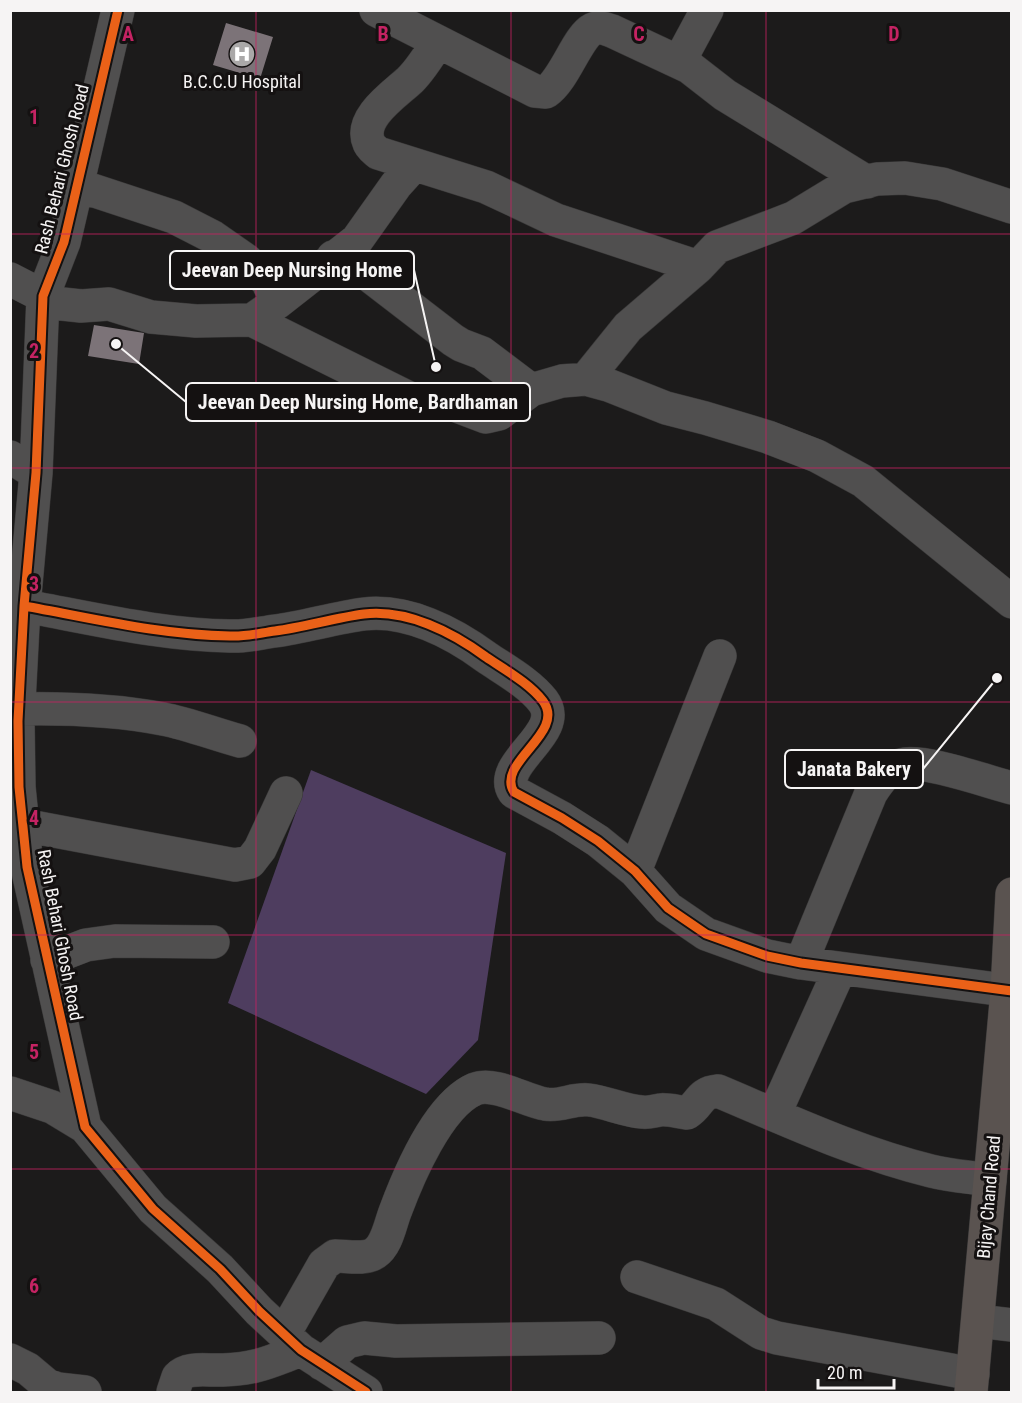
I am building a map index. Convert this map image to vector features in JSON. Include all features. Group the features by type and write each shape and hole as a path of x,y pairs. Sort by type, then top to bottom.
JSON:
{"main road":[{"name":"Bijay Chand Road","path":"972,1383 990,1180 1003,1134 1011,894"}],"street":[{"name":"Rash Behari Ghosh Road","path":"118,10 64,242 44,299 23,465 24,606 16,717 19,787 27,867 85,1126 153,1209 220,1269 303,1349 366,1392"},
{"path":"376,10 535,91 546,92 554,86 584,38 593,29 603,28 612,31 689,66 725,95 867,182"},
{"path":"689,66 684,59 686,49 707,10"},
{"path":"438,43 416,73 374,114 368,132 369,144 378,153 486,187 556,220 698,267"},
{"path":"10,279 44,299 81,306 109,304 151,317 196,321 265,311 357,240 396,185 414,165"},
{"path":"586,379 628,327 698,267 717,247 793,218 844,188 877,179 905,178 942,184 1011,207"},
{"path":"77,185 174,217 213,237 253,267 267,281 265,311"},
{"path":"333,257 349,260 453,340 482,353 531,390"},
{"path":"265,311 418,401 434,399 444,401 486,417 499,414 531,390 562,381 586,379 666,408 768,438 817,456 863,481 1011,602"},
{"path":"24,606 176,634 233,637 285,630 366,614 402,616 435,627 476,650 531,689 545,703 548,721 539,738 515,768 510,785 514,792 598,841 634,871 668,908 706,934 767,956 801,963 1009,991"},
{"path":"634,871 720,656"},
{"path":"16,717 62,708 126,714 165,719 240,741"},
{"path":"801,963 871,793 883,775 902,764 923,764 1011,788"},
{"path":"23,825 236,865 250,862 260,849 286,793"},
{"path":"47,960 86,945 115,941 213,942"},
{"path":"774,1115 840,969"},
{"path":"303,1349 324,1264 335,1256 366,1257 376,1252 384,1242 405,1183 418,1156 436,1127 462,1096 477,1088 498,1089 555,1106 575,1099 642,1112 660,1110 687,1113 708,1092 718,1091 822,1135 931,1171 990,1180"},
{"path":"10,1093 52,1107 85,1126"},
{"path":"637,1277 716,1304 761,1333 972,1383"},
{"path":"978,1321 1011,1325"},
{"path":"173,1392 178,1377 188,1370 248,1369 303,1349 364,1338 396,1341 599,1338"},
{"path":"10,1360 28,1369 47,1385 58,1389 85,1392"}],"shaded area":[{"path":"311,770 506,853 478,1040 426,1094 228,1003"}],"building":[{"path":"226,23 273,37 260,79 213,65"},
{"path":"94,325 144,333 139,364 88,356"}],"cycle path":[{"path":"118,10 64,242 43,296 36,473 24,606 18,721 19,787 27,867 85,1127 153,1209 220,1269 259,1311 301,1350 366,1392"},
{"path":"24,606 126,625 204,635 247,635 380,613 428,624 473,648 524,683 543,701 548,713 546,725 514,770 511,781 514,792 598,841 635,871 668,908 706,934 767,956 801,963 1012,991"}],"place":[{"name":"B.C.C.U Hospital","path":"242,54"},
{"name":"Jeevan Deep Nursing Home, Bardhaman","path":"116,344"},
{"name":"Jeevan Deep Nursing Home","path":"436,367"},
{"name":"Janata Bakery","path":"997,678"}]}
